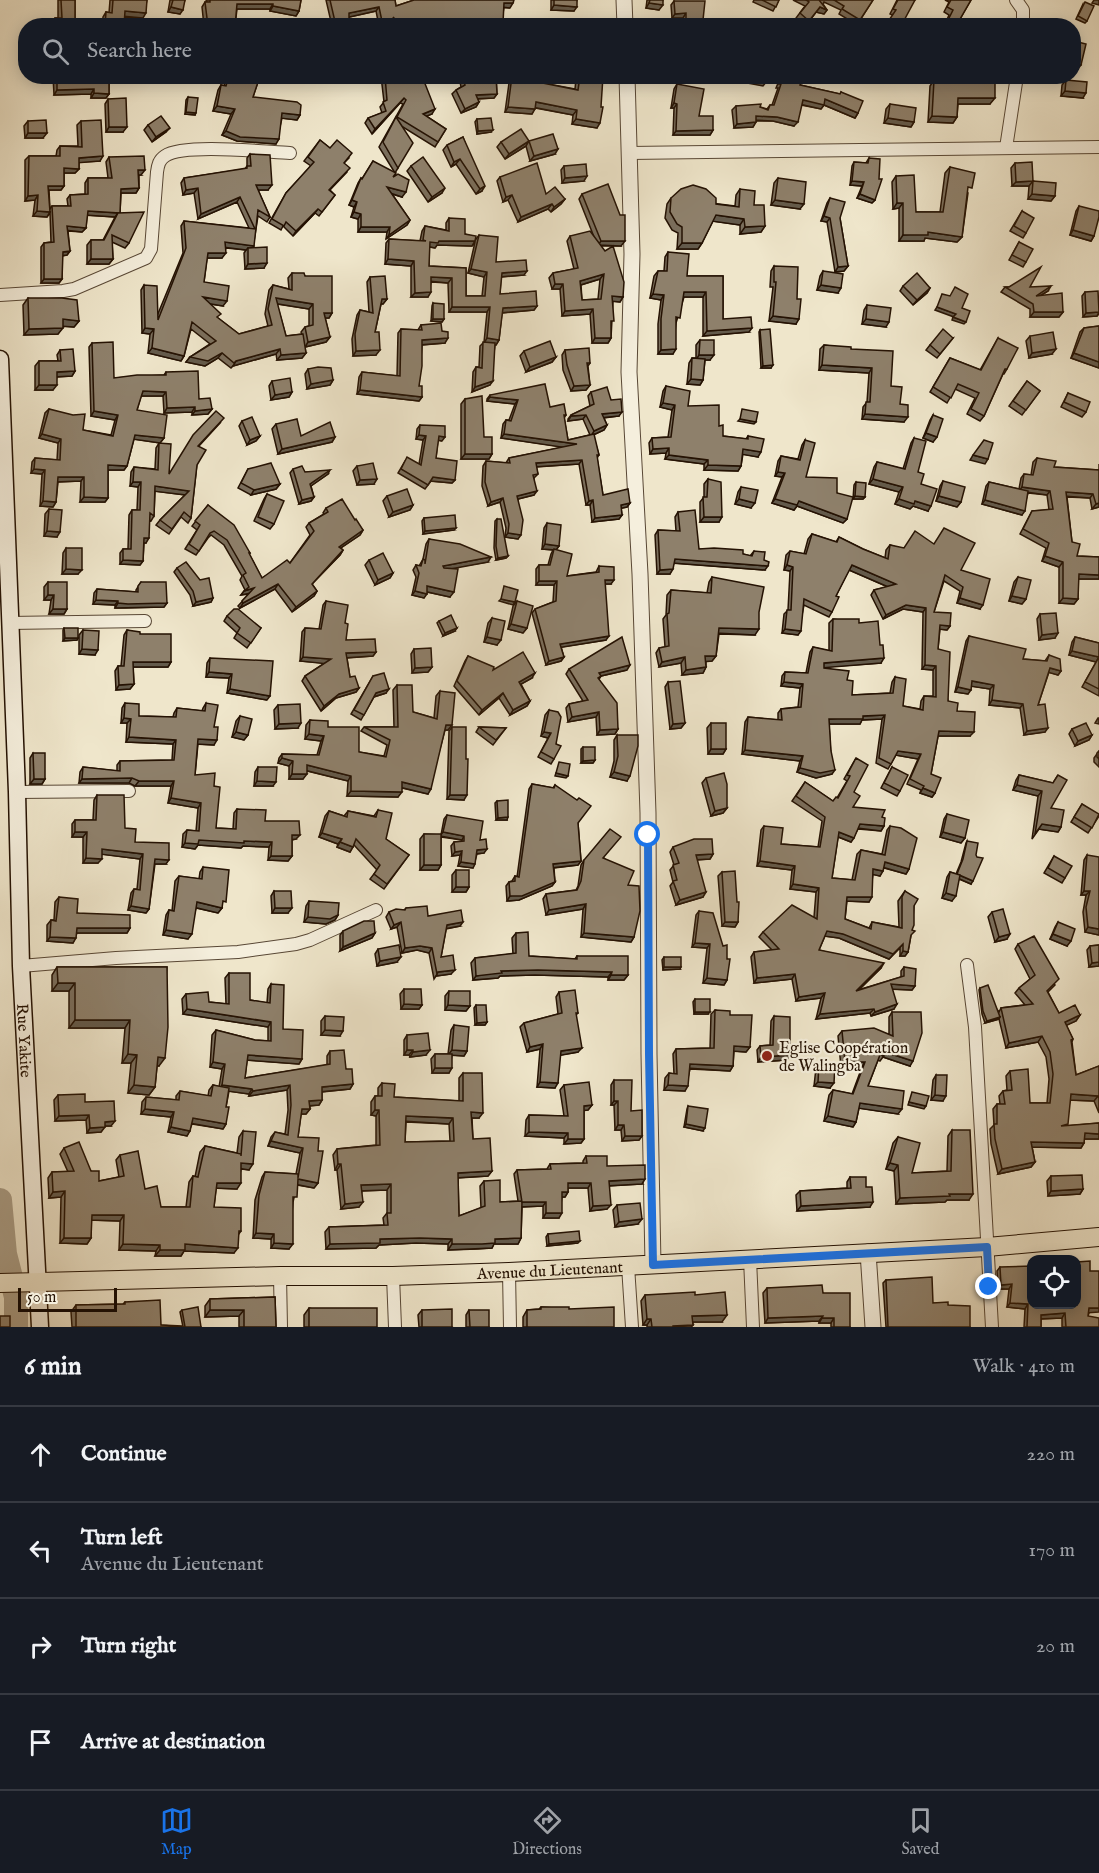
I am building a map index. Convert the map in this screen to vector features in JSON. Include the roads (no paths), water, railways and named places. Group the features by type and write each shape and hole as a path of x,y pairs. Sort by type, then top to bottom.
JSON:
{"main road":[{"name":"Rue Yakite","path":"0,359 34,1282 40,1327"},
{"name":"Avenue du Lieutenant","path":"2,1283 509,1272 987,1247 1099,1237"}],"street":[{"path":"624,0 625,18"},
{"path":"1016,0 1023,10 1023,18"},
{"path":"627,84 632,254 629,372 640,574 648,813 653,1265"},
{"path":"1006,148 1016,84"},
{"path":"630,153 1099,147"},
{"path":"0,295 74,289 146,258 151,249 156,172 158,164 167,154 184,151 226,150 290,153"},
{"path":"9,623 145,621"},
{"path":"17,792 129,791"},
{"path":"21,966 116,958 238,952 296,945 376,910"},
{"path":"967,965 975,1027 992,1327"},
{"path":"868,1252 873,1327"},
{"path":"750,1259 753,1327"},
{"path":"628,1266 632,1327"},
{"path":"509,1272 510,1327"},
{"path":"280,1276 281,1327"},
{"path":"393,1276 394,1327"}],"waterway":[{"path":"0,1200 5,1254 16,1297 16,1327"}],"place":[{"name":"Eglise Coopération de Walingba","path":"767,1056"}]}
